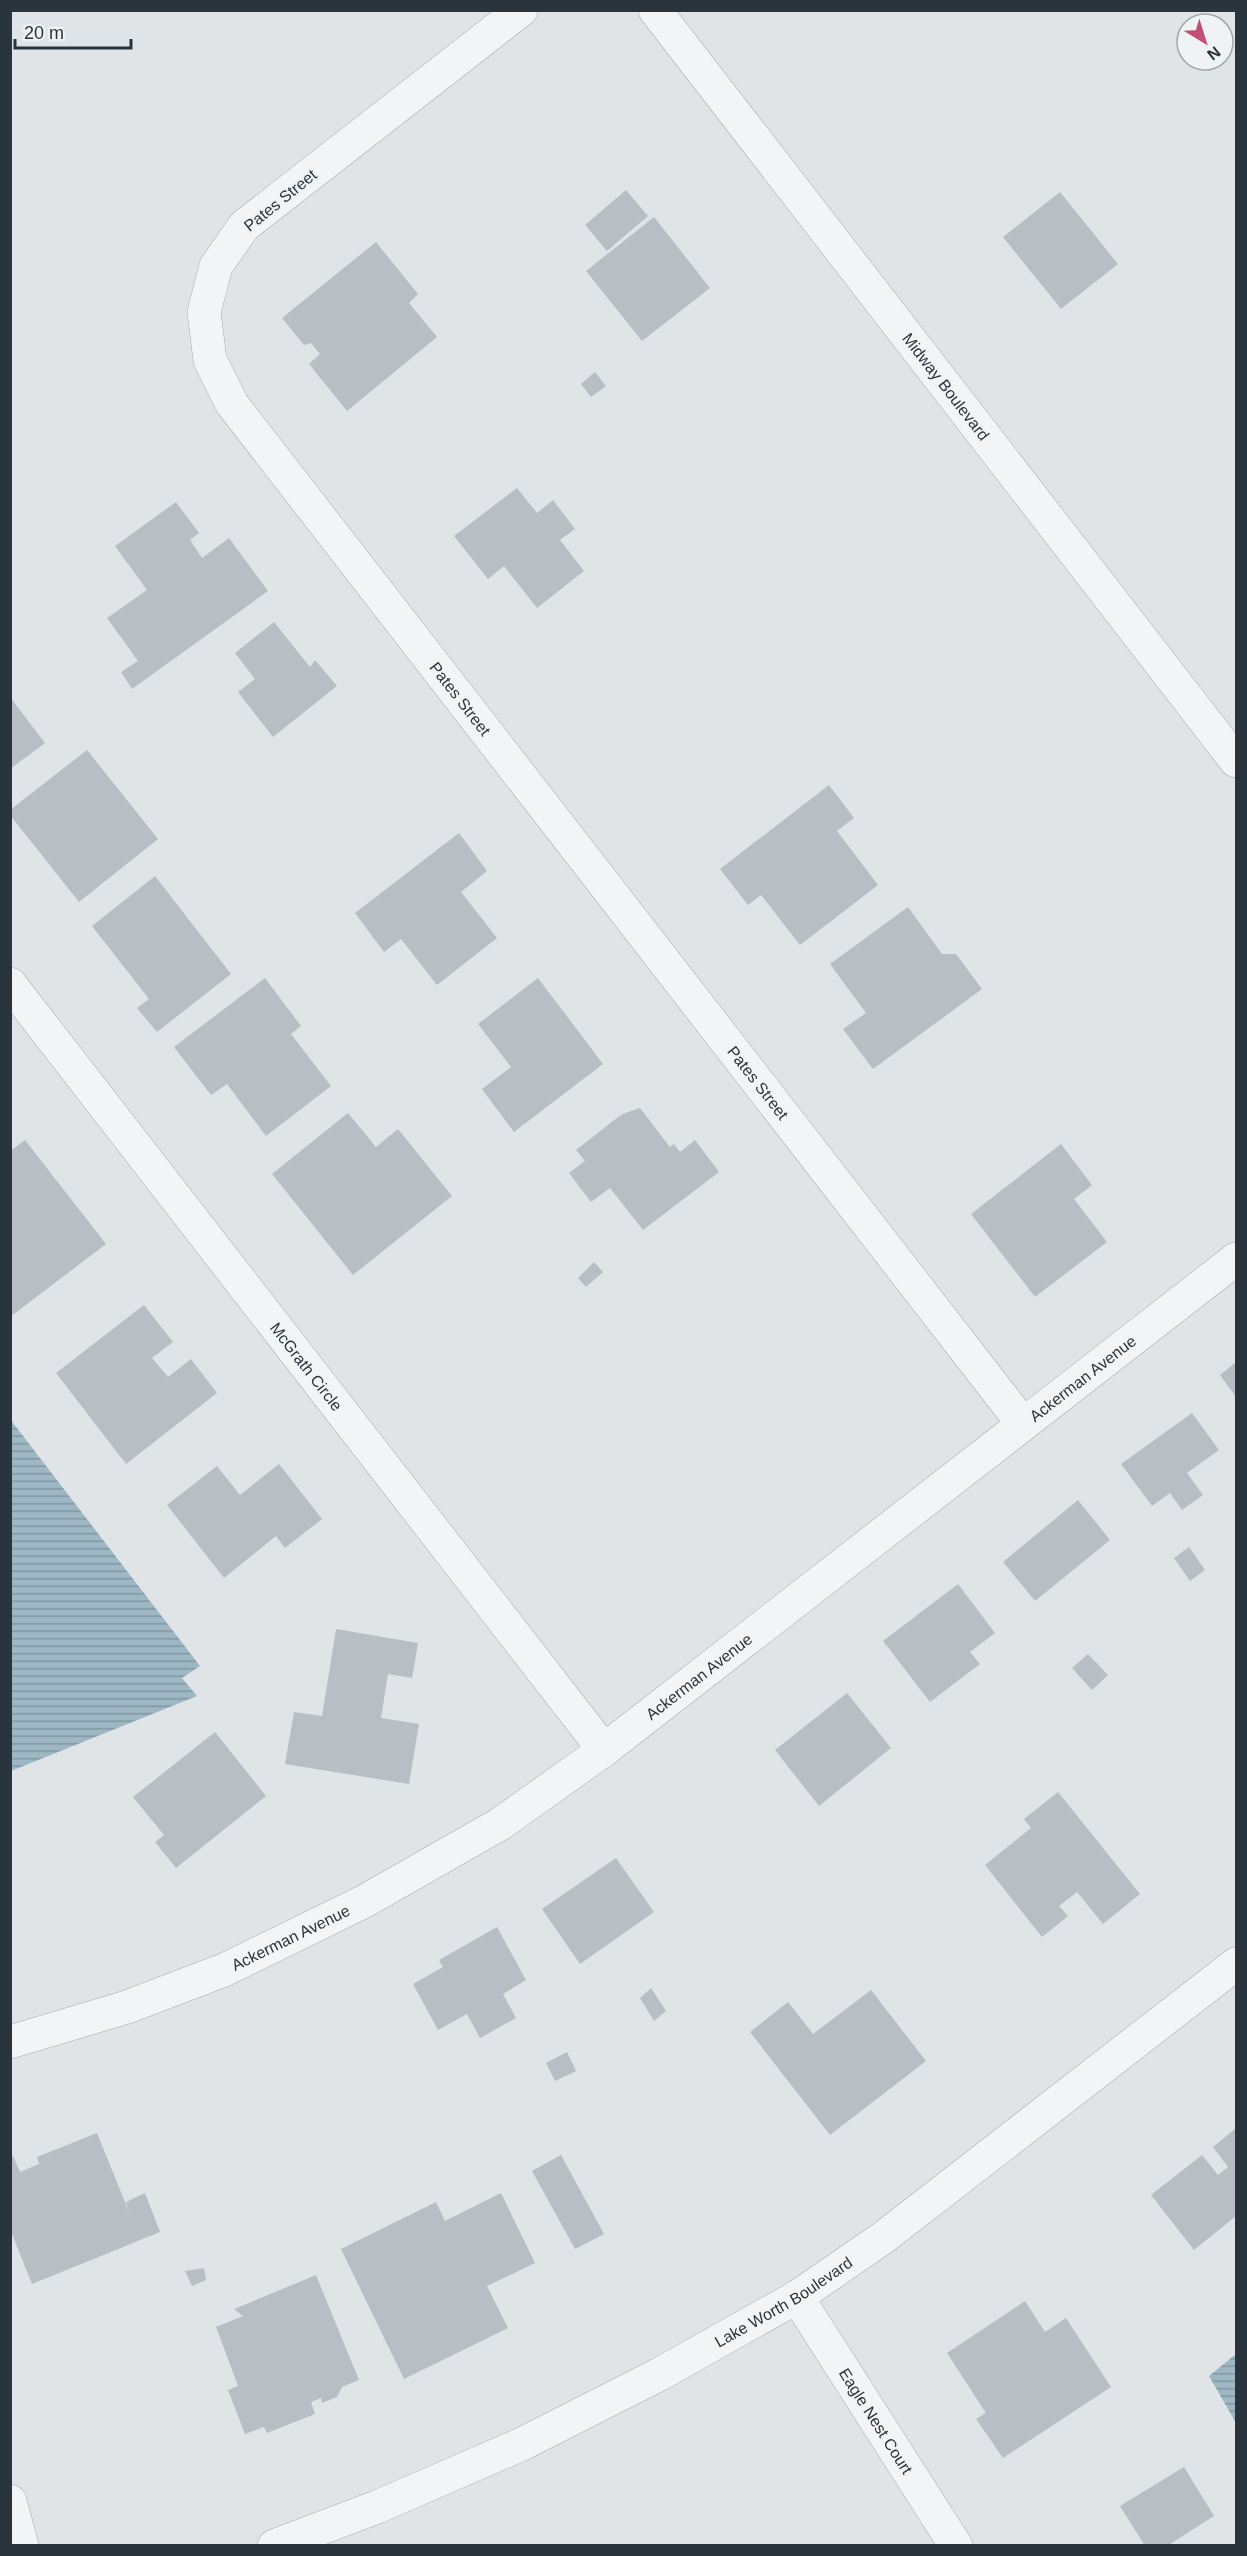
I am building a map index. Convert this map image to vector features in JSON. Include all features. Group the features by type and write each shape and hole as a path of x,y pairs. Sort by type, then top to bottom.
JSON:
{"street":[{"name":"Pates Street","path":"520,10 244,226 216,266 204,312 210,360 232,404 1023,1424"},
{"name":"Midway Boulevard","path":"655,10 1236,761"},
{"name":"McGrath Circle","path":"10,984 604,1750"},
{"name":"Ackerman Avenue","path":"10,2042 112,2012 224,1970 365,1901 500,1824 604,1750 1236,1259"},
{"name":"Lake Worth Boulevard","path":"274,2546 377,2507 520,2445 660,2374 797,2296 884,2237 1236,1964"},
{"name":"Eagle Nest Court","path":"797,2296 956,2546"}],"water":[{"path":"10,1419 200,1666 182,1678 197,1696 11,1771"},
{"path":"1236,2354 1236,2423 1209,2376"}],"building":[{"path":"626,190 648,216 607,251 585,225"},
{"path":"1060,192 1118,264 1061,309 1003,237"},
{"path":"654,217 710,288 642,341 586,271"},
{"path":"376,242 418,294 409,303 437,337 347,411 309,364 320,354 311,343 304,345 282,318"},
{"path":"595,372 606,386 591,397 581,384"},
{"path":"517,488 537,513 553,500 575,529 560,540 584,571 537,608 504,566 488,579 454,536"},
{"path":"176,502 199,533 190,540 202,558 229,538 268,591 132,689 121,672 138,661 107,618 147,590 115,546"},
{"path":"274,622 310,667 315,660 337,686 273,737 238,692 255,679 235,653"},
{"path":"10,697 45,743 10,769"},
{"path":"87,750 158,839 79,902 10,815 10,810"},
{"path":"829,785 854,818 837,831 878,885 800,945 761,895 748,905 720,869"},
{"path":"459,833 487,871 461,892 497,938 437,985 401,939 384,952 355,913"},
{"path":"155,876 231,974 157,1032 137,1008 149,999 92,926"},
{"path":"908,907 942,954 956,954 982,989 873,1069 843,1029 866,1013 830,964"},
{"path":"265,978 301,1026 291,1034 331,1086 266,1136 227,1084 211,1095 174,1047"},
{"path":"538,978 603,1064 514,1132 482,1089 511,1067 478,1024"},
{"path":"640,1108 670,1147 674,1144 680,1152 695,1140 719,1172 643,1230 610,1188 591,1202 569,1173 585,1161 576,1150 622,1114"},
{"path":"348,1113 376,1147 398,1129 452,1196 353,1275 272,1174"},
{"path":"25,1140 106,1244 10,1317 10,1151"},
{"path":"1061,1144 1092,1185 1074,1199 1107,1242 1035,1297 971,1214"},
{"path":"594,1262 603,1272 586,1287 578,1278"},
{"path":"144,1305 173,1342 152,1358 168,1377 191,1359 217,1393 126,1464 56,1373"},
{"path":"1236,1362 1236,1397 1220,1375"},
{"path":"1192,1413 1219,1450 1187,1473 1203,1495 1182,1510 1170,1493 1152,1506 1121,1464"},
{"path":"279,1464 322,1519 285,1548 276,1536 224,1578 167,1505 217,1466 240,1495"},
{"path":"1078,1500 1110,1540 1035,1601 1003,1562"},
{"path":"1189,1547 1205,1570 1190,1581 1174,1558"},
{"path":"958,1584 995,1633 970,1652 980,1664 930,1702 883,1641"},
{"path":"336,1629 418,1643 412,1678 388,1674 381,1718 419,1724 409,1784 285,1764 294,1712 322,1716"},
{"path":"1088,1654 1108,1675 1092,1690 1072,1668"},
{"path":"847,1693 891,1748 819,1806 775,1750"},
{"path":"215,1732 266,1796 176,1868 155,1842 164,1835 133,1797"},
{"path":"1058,1792 1140,1894 1103,1924 1077,1892 1059,1906 1068,1916 1042,1937 985,1865 1031,1828 1024,1819"},
{"path":"616,1858 654,1912 580,1964 542,1909"},
{"path":"497,1927 526,1980 503,1994 516,2018 480,2038 467,2014 438,2030 413,1984 443,1967 439,1960"},
{"path":"651,1988 666,2011 654,2021 640,1998"},
{"path":"871,1990 926,2061 830,2135 750,2032 788,2002 813,2034"},
{"path":"567,2052 576,2071 555,2081 546,2063"},
{"path":"1236,2128 1236,2216 1194,2250 1151,2195 1202,2155 1218,2175 1228,2167 1213,2147"},
{"path":"97,2133 129,2212 126,2202 145,2193 160,2232 32,2284 10,2229 10,2158 13,2156 20,2172 39,2164 37,2157"},
{"path":"561,2155 604,2234 575,2249 532,2171"},
{"path":"501,2193 535,2263 487,2286 508,2328 404,2379 341,2249 436,2202 445,2221"},
{"path":"204,2268 206,2280 192,2286 185,2271"},
{"path":"316,2275 359,2380 342,2387 337,2397 322,2403 321,2398 311,2402 315,2414 267,2433 264,2427 245,2434 228,2390 238,2386 216,2327 243,2316 234,2309"},
{"path":"1025,2301 1045,2332 1066,2318 1111,2387 1003,2458 976,2419 986,2413 947,2353"},
{"path":"1184,2467 1214,2516 1167,2546 1145,2546 1120,2506"}]}
